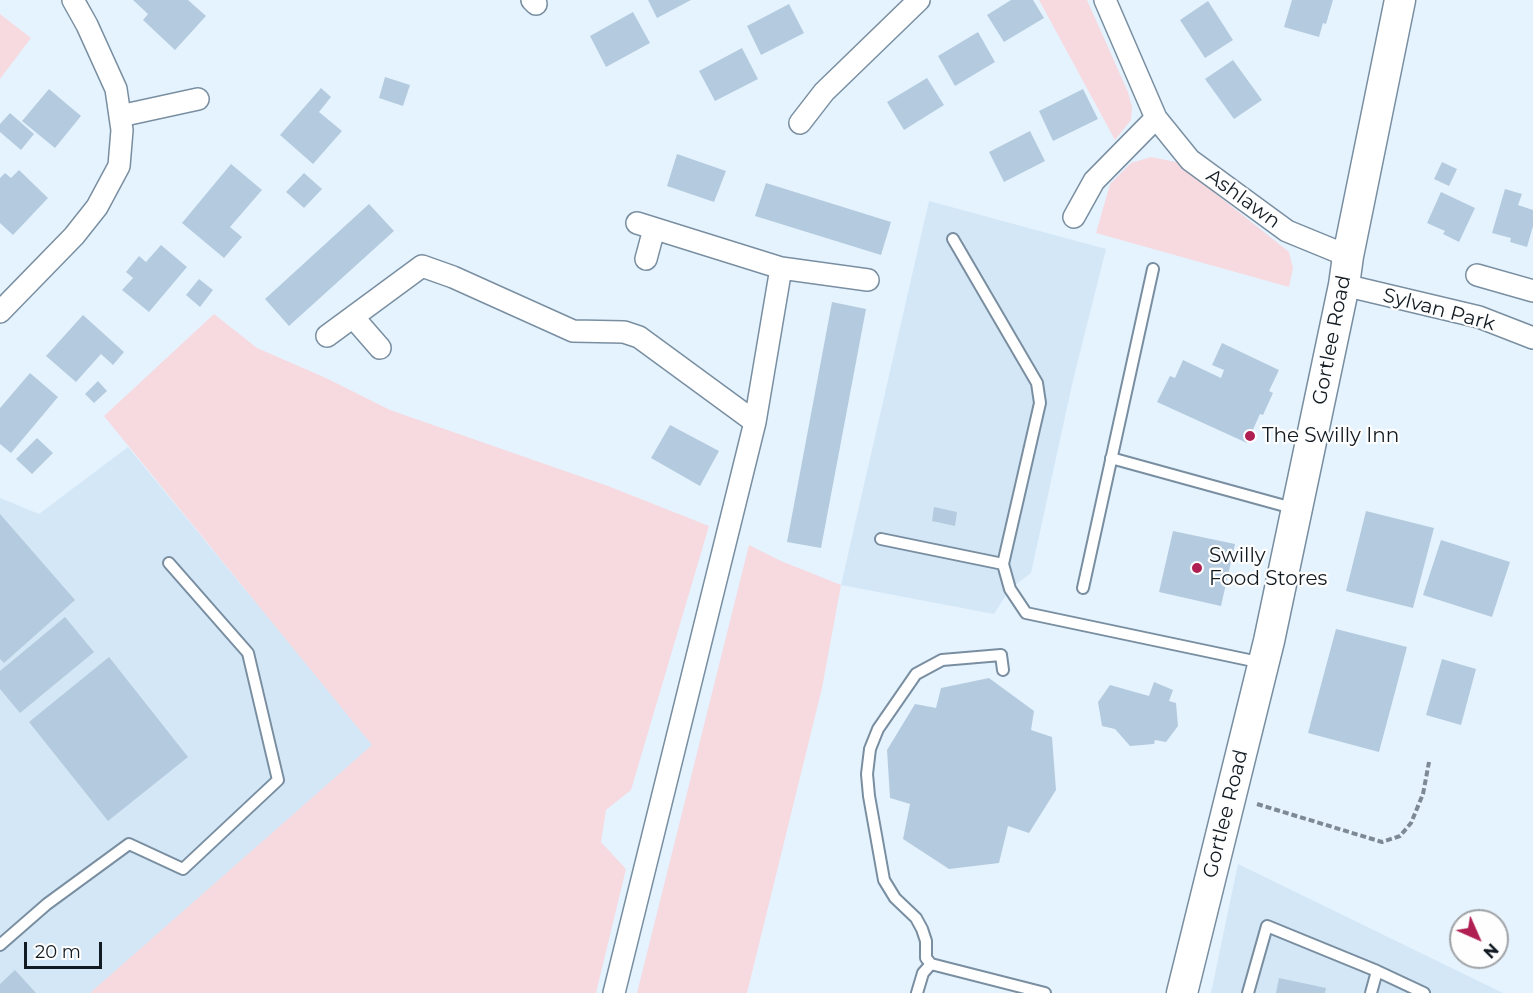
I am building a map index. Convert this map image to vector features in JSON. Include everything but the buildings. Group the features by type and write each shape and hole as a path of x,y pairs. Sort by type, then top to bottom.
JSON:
{"street":[{"path":"0,312 74,236 97,207 119,166 122,130 116,89 73,0"},
{"path":"800,123 830,85 919,0"},
{"name":"Ashlawn","path":"1105,0 1156,118 1190,160 1287,231 1346,270"},
{"name":"Gortlee Road","path":"1182,993 1263,663 1400,0"},
{"path":"120,116 198,99"},
{"path":"1074,217 1094,181 1156,118"},
{"path":"646,259 645,226 781,268 868,280"},
{"path":"327,336 422,266 453,276 573,331 624,332 639,337 755,422"},
{"path":"614,993 755,422 781,268"},
{"name":"Sylvan Park","path":"1346,270 1533,338"},
{"path":"1477,275 1533,291"},
{"path":"353,317 380,348"}],"lane":[{"path":"953,239 1037,383 1040,403 1003,564 1010,589 1026,613 1263,663"},
{"path":"1083,588 1153,269"},
{"path":"1111,458 1296,509"},
{"path":"880,539 1003,564"},
{"path":"0,945 47,904 129,844 183,869 278,780 248,653 169,563"},
{"path":"1004,670 1001,655 942,660 916,674 878,729 870,749 867,774 884,880 894,898 916,918 922,929 926,940 926,958 931,964 1045,993"},
{"path":"1248,993 1266,926 1377,971 1424,993"},
{"path":"917,993 923,973 931,964"},
{"path":"1371,993 1377,971"}],"path":[{"path":"1231,796 1382,842 1400,836 1411,823 1423,794 1429,762"}],"shaded area":[{"path":"1039,0 1087,0 1128,92 1132,107 1131,120 1115,140"},
{"path":"0,14 31,38 0,79"},
{"path":"1151,157 1176,162 1289,252 1293,268 1289,287 1096,233 1110,184 1131,163"},
{"path":"929,201 1106,249 1073,380 1031,573 1010,589 994,614 841,585"},
{"path":"214,314 257,348 326,378 390,410 608,486 709,526 631,790 606,810 601,842 626,869 596,993 90,993 372,745 104,416"},
{"path":"128,447 373,745 90,993 0,993 0,498 39,514"},
{"path":"749,545 781,561 841,585 822,688 747,993 637,993"},
{"path":"1238,864 1449,967 1449,969 1454,969 1503,993 1211,993"}],"place":[{"name":"The Swilly Inn","path":"1250,436"},
{"name":"Swilly Food Stores","path":"1197,568"}]}
